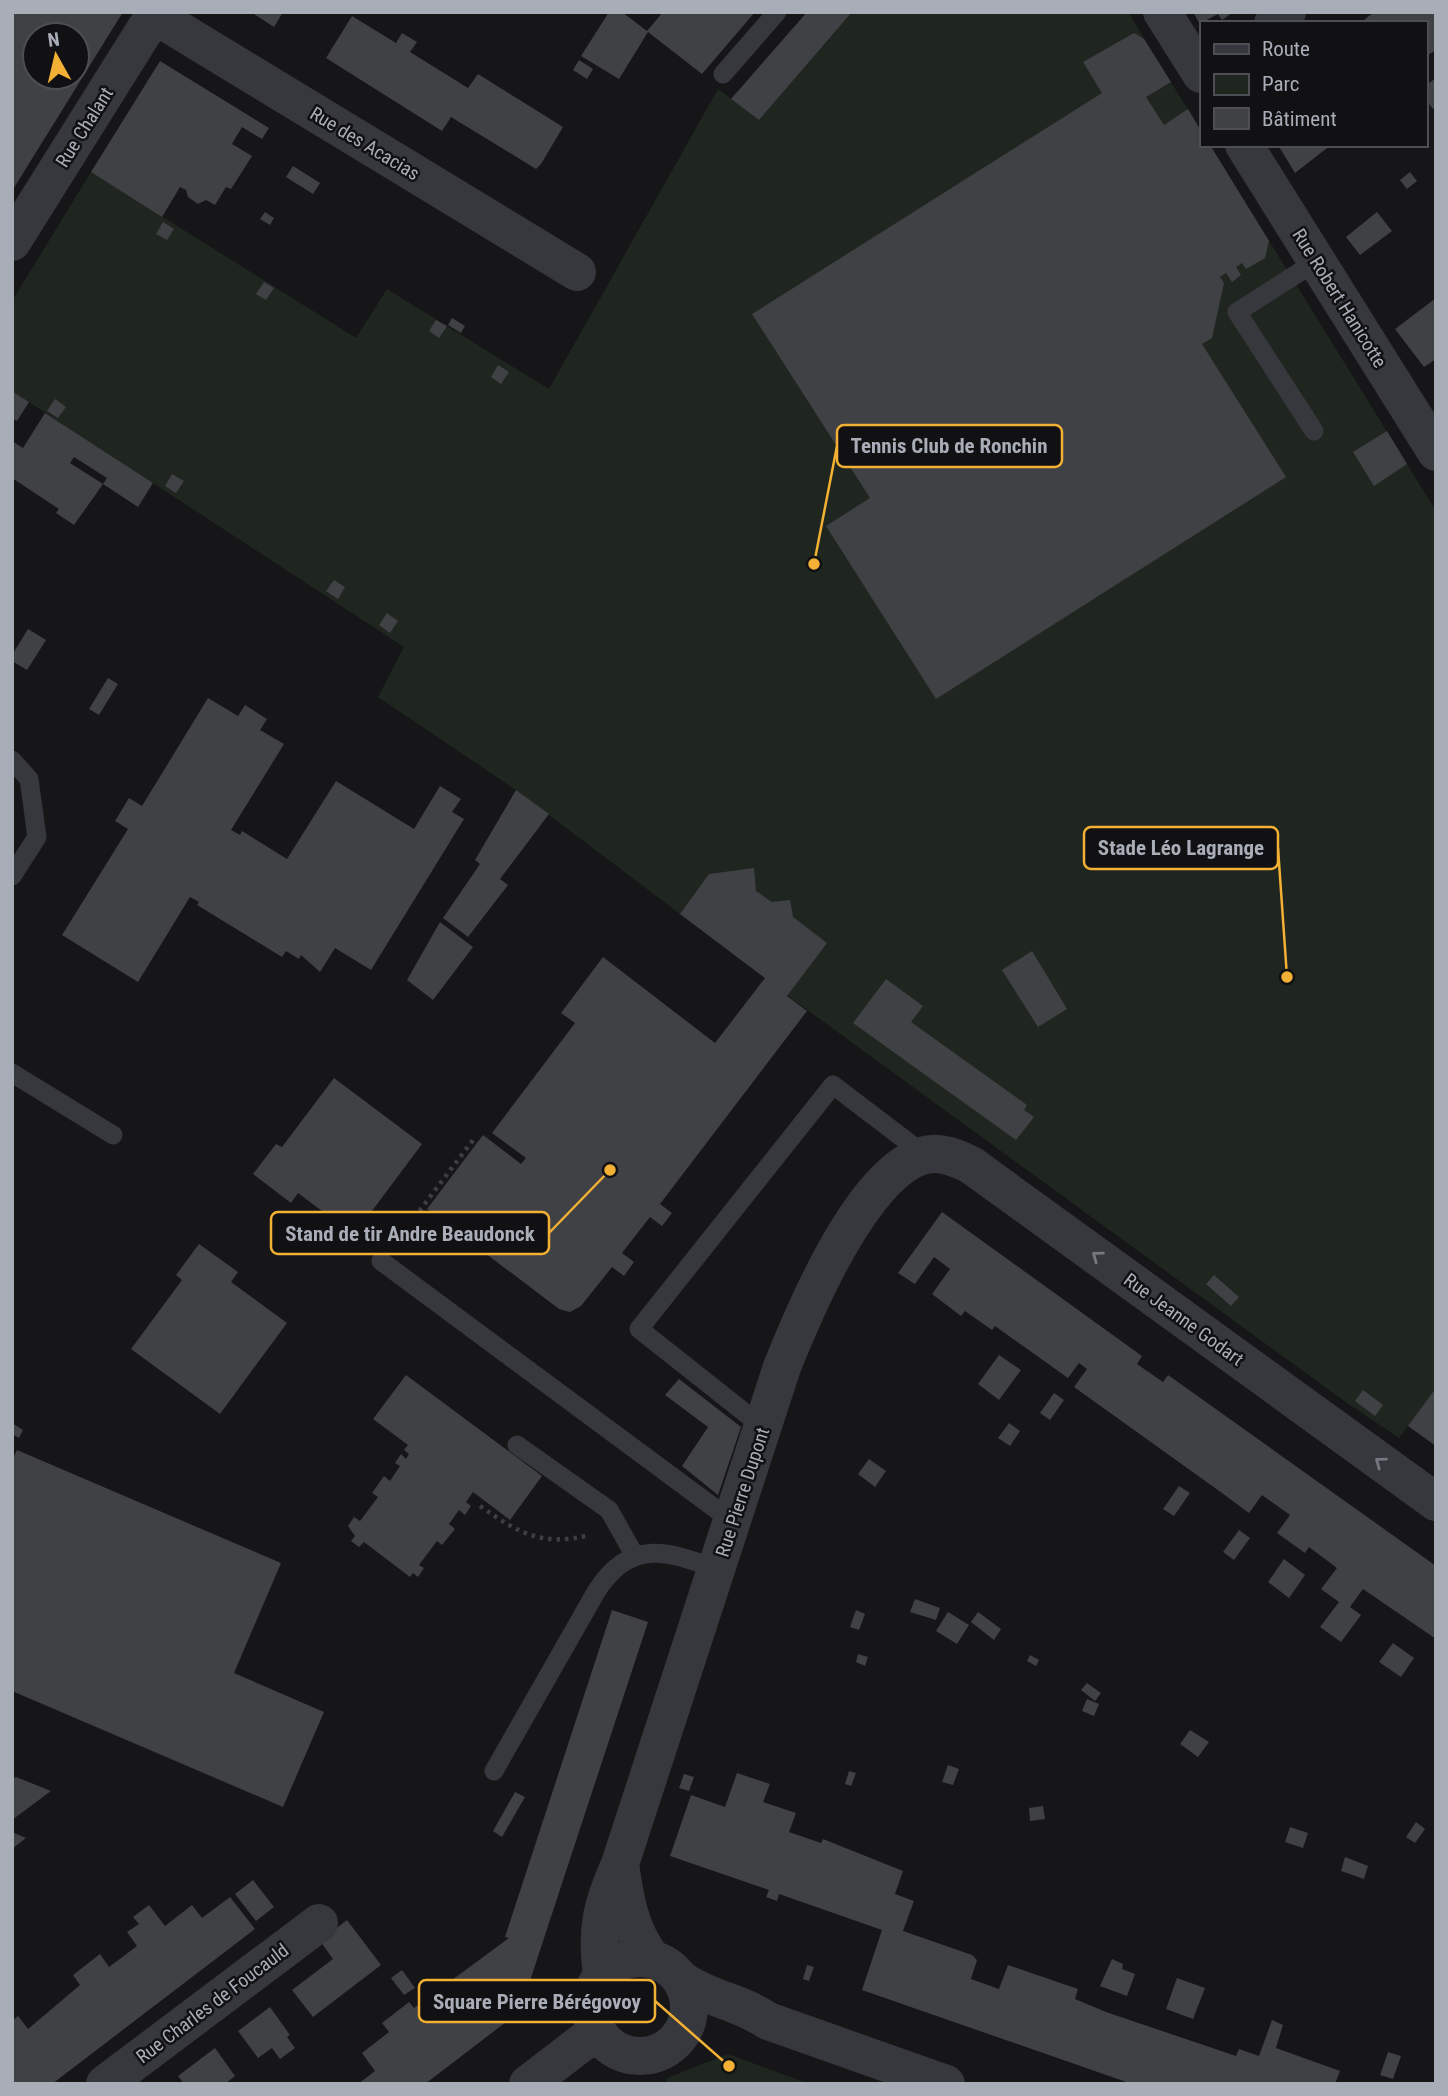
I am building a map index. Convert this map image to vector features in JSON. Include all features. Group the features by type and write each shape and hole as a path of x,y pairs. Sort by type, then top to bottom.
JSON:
{"street":[{"path":"1162,12 1200,72"},
{"name":"Rue Chalant","path":"12,243 155,14"},
{"name":"Rue des Acacias","path":"155,14 577,272"},
{"name":"Rue Robert Hanicotte","path":"1245,147 1434,444"},
{"name":"Rue Pierre Dupont","path":"602,1975 598,1923 797,1331 846,1234 878,1188 896,1170 925,1155"},
{"name":"Rue Jeanne Godart","path":"925,1155 956,1157 971,1165 1436,1502"},
{"name":"Rue Pierre Dupont","path":"620,1864 631,1921 640,1944 667,1969"},
{"name":"Rue Charles de Foucauld","path":"105,2084 319,1923"},
{"path":"612,2055 591,2002 602,1975 624,1960 667,1969 704,1993 750,2009 768,2021 946,2084"},
{"path":"528,2084 612,2055 652,2054 673,2044 681,2034 689,2013 687,1990 667,1969"},
{"path":"681,2034 768,2021"}],"lane":[{"path":"723,74 777,12"},
{"path":"1314,431 1237,312 1317,261"},
{"path":"12,760 29,779 37,837 12,876"},
{"path":"12,1073 113,1135"},
{"path":"763,1427 639,1329 833,1085 925,1155"},
{"path":"382,1261 732,1521"},
{"path":"517,1445 609,1510 635,1556"},
{"path":"494,1771 605,1578 635,1556 654,1552 673,1553 716,1569"}],"path":[{"path":"382,1261 473,1140 477,1143"},
{"path":"480,1506 512,1528 538,1539 568,1540 620,1531"}],"green space":[{"path":"852,12 1128,12 1200,129 1200,147 1211,147 1436,511 1436,1446 1408,1426 1399,1438 1347,1403 795,1001 516,790 378,697 404,647 12,391 12,301 91,172 356,338 387,289 549,389 718,89 759,120"},
{"path":"728,2054 809,2084 666,2084 667,2078"}],"building":[{"path":"12,12 123,12 91,64 91,21 21,21 21,91 74,91 12,191"},
{"path":"251,12 283,12 274,27"},
{"path":"609,12 622,12 647,31 663,12 755,12 702,74 648,32 619,79 581,56"},
{"path":"807,12 852,12 759,120 731,99"},
{"path":"1193,12 1233,12 1222,20 1218,14 1200,21 1200,24"},
{"path":"1374,12 1436,12 1436,50 1427,56 1427,21 1363,21"},
{"path":"352,16 396,43 402,33 417,42 410,52 468,88 478,74 563,127 541,164 536,169 451,117 442,131 326,58"},
{"path":"1134,33 1144,39 1171,82 1146,97 1164,125 1188,109 1200,129 1200,147 1211,147 1269,241 1265,258 1246,269 1242,263 1236,267 1241,275 1232,282 1226,273 1220,277 1224,283 1212,338 1202,344 1286,477 936,699 826,526 870,498 752,314 1102,93 1083,62"},
{"path":"579,60 593,69 587,79 573,70"},
{"path":"160,61 269,128 262,139 242,127 232,144 252,156 231,189 226,187 215,205 206,200 198,204 180,187 162,217 91,172"},
{"path":"1436,78 1436,107 1433,109 1427,102 1427,85"},
{"path":"1279,147 1328,147 1295,173"},
{"path":"293,166 320,183 313,194 286,177"},
{"path":"1410,172 1417,181 1407,189 1400,180"},
{"path":"265,212 274,218 270,225 260,219"},
{"path":"1377,212 1392,231 1360,255 1346,237"},
{"path":"163,222 174,229 167,240 156,234"},
{"path":"264,282 274,288 266,300 256,294"},
{"path":"1436,298 1436,359 1424,367 1395,329"},
{"path":"452,318 465,326 461,333 448,325"},
{"path":"436,320 447,326 439,338 429,331"},
{"path":"498,365 509,372 501,384 491,377"},
{"path":"12,391 29,402 17,421 12,418"},
{"path":"55,399 66,407 58,418 47,411"},
{"path":"45,413 153,483 138,507 103,484 74,525 56,513 59,509 12,478 12,441 23,448","holes":["74,457 107,478 103,484 70,463"]},
{"path":"1387,431 1407,464 1374,486 1353,452"},
{"path":"172,474 184,481 176,493 165,486"},
{"path":"334,580 345,587 338,599 326,591"},
{"path":"387,613 398,621 390,633 379,625"},
{"path":"28,629 46,640 27,670 12,661 12,655"},
{"path":"108,678 118,684 99,715 89,709"},
{"path":"208,698 238,716 245,705 267,719 260,730 284,744 231,830 240,835 242,831 287,859 336,781 414,829 440,786 461,799 452,812 464,819 371,970 335,948 320,972 301,955 299,959 286,951 282,957 197,905 199,902 190,897 138,982 62,935 128,829 115,821 129,798 142,806"},
{"path":"516,790 549,814 500,879 508,885 468,937 443,918 480,864 475,860"},
{"path":"754,868 756,891 772,902 790,900 793,917 827,943 787,996 807,1011 660,1204 672,1213 662,1226 650,1217 622,1253 634,1262 624,1276 612,1267 581,1306 570,1312 559,1309 427,1209 483,1135 521,1164 526,1158 492,1133 575,1023 561,1013 603,957 715,1043 765,978 680,914 709,874"},
{"path":"440,922 473,947 433,1000 407,980"},
{"path":"1032,951 1067,1009 1038,1027 1002,970"},
{"path":"886,979 923,1006 911,1022 1027,1105 1024,1110 1034,1117 1016,1140 853,1023"},
{"path":"334,1078 422,1144 354,1235 298,1193 291,1203 253,1174 276,1144 282,1147"},
{"path":"942,1212 1142,1356 1137,1364 1163,1382 1168,1375 1436,1566 1436,1639 1363,1589 1350,1607 1361,1615 1341,1642 1320,1627 1339,1602 1321,1589 1337,1568 1309,1547 1305,1553 1277,1533 1290,1515 1262,1495 1249,1513 1074,1387 1087,1369 1079,1363 1068,1378 995,1326 992,1330 965,1311 961,1316 932,1294 950,1269 934,1257 915,1284 898,1273"},
{"path":"199,1244 238,1272 231,1282 287,1323 220,1414 131,1349 182,1280 176,1275"},
{"path":"1214,1275 1239,1297 1231,1306 1206,1284"},
{"path":"999,1355 1021,1370 999,1400 978,1384"},
{"path":"406,1375 542,1476 510,1520 473,1492 466,1502 471,1506 465,1515 459,1510 449,1524 455,1529 442,1545 437,1541 419,1565 424,1568 418,1577 413,1573 410,1577 364,1542 359,1547 351,1541 355,1536 348,1526 354,1517 360,1521 378,1497 372,1493 384,1476 390,1481 400,1466 395,1463 401,1454 406,1459 409,1454 404,1450 408,1445 373,1419"},
{"path":"679,1379 741,1427 718,1495 682,1466 708,1427 665,1395"},
{"path":"1436,1388 1436,1446 1408,1426"},
{"path":"1363,1390 1383,1405 1375,1416 1355,1401"},
{"path":"1054,1393 1064,1400 1050,1420 1040,1413"},
{"path":"12,1423 23,1430 19,1438 12,1434"},
{"path":"1009,1423 1020,1431 1010,1446 998,1438"},
{"path":"17,1450 281,1563 234,1673 324,1712 283,1807 12,1691 12,1460"},
{"path":"869,1459 886,1471 875,1487 858,1474"},
{"path":"1179,1486 1190,1493 1174,1516 1163,1509"},
{"path":"1239,1530 1250,1538 1234,1560 1223,1552"},
{"path":"1284,1559 1305,1575 1289,1598 1268,1582"},
{"path":"915,1599 940,1608 936,1620 910,1612"},
{"path":"612,1610 648,1622 525,1996 529,2002 527,2006 425,2084 358,2084 375,2071 362,2053 389,2032 382,2023 409,2002 414,2008 509,1938 505,1937"},
{"path":"856,1610 865,1614 859,1630 850,1627"},
{"path":"948,1612 969,1625 957,1644 936,1631"},
{"path":"978,1612 1001,1629 994,1640 971,1622"},
{"path":"1393,1643 1414,1658 1401,1677 1379,1662"},
{"path":"858,1654 868,1657 865,1666 856,1662"},
{"path":"1030,1655 1039,1660 1036,1666 1027,1661"},
{"path":"1087,1683 1101,1693 1095,1701 1081,1690"},
{"path":"1087,1699 1099,1704 1094,1716 1082,1711"},
{"path":"1190,1730 1209,1742 1198,1757 1180,1744"},
{"path":"948,1765 959,1769 953,1785 942,1782"},
{"path":"849,1771 856,1773 851,1786 845,1784"},
{"path":"737,1773 770,1784 763,1802 796,1813 789,1832 821,1843 823,1839 903,1871 895,1894 914,1901 903,1931 972,1955 977,1960 971,1979 999,1989 1008,1965 1078,1989 1075,1999 1106,2012 1236,2056 1239,2049 1259,2056 1272,2020 1283,2025 1276,2048 1340,2071 1335,2084 1132,2084 862,1990 882,1930 779,1894 777,1901 766,1897 769,1890 670,1856 691,1795 725,1807"},
{"path":"684,1774 694,1777 689,1791 679,1788"},
{"path":"16,1777 51,1791 12,1820 12,1779"},
{"path":"515,1792 525,1797 502,1837 493,1831"},
{"path":"1043,1806 1045,1819 1030,1821 1029,1808"},
{"path":"1416,1822 1425,1829 1415,1843 1406,1837"},
{"path":"1290,1827 1308,1833 1303,1848 1285,1842"},
{"path":"12,1832 26,1838 12,1849"},
{"path":"1345,1857 1368,1866 1364,1879 1341,1871"},
{"path":"253,1880 274,1907 256,1921 235,1894"},
{"path":"230,1897 255,1929 52,2084 12,2084 12,2021 18,2016 28,2029 80,1985 73,1975 100,1954 109,1967 137,1946 127,1932 139,1924 133,1917 149,1905 165,1926 192,1905 202,1918"},
{"path":"347,1920 381,1965 313,2017 292,1990 333,1959 320,1941"},
{"path":"1112,1959 1123,1964 1122,1969 1135,1974 1127,1996 1100,1986"},
{"path":"807,1965 814,1967 809,1981 803,1979"},
{"path":"402,1970 415,1988 404,1995 391,1978"},
{"path":"1177,1978 1205,1988 1193,2019 1166,2009"},
{"path":"270,2007 290,2035 287,2037 295,2048 280,2059 272,2048 258,2058 238,2031"},
{"path":"215,2048 235,2076 225,2084 184,2084 178,2076"},
{"path":"1388,2052 1401,2056 1393,2079 1380,2075"}],"place":[{"name":"Tennis Club de Ronchin","path":"814,564"},
{"name":"Stade Léo Lagrange","path":"1287,977"},
{"name":"Stand de tir Andre Beaudonck","path":"610,1170"},
{"name":"Square Pierre Bérégovoy","path":"729,2066"}]}
